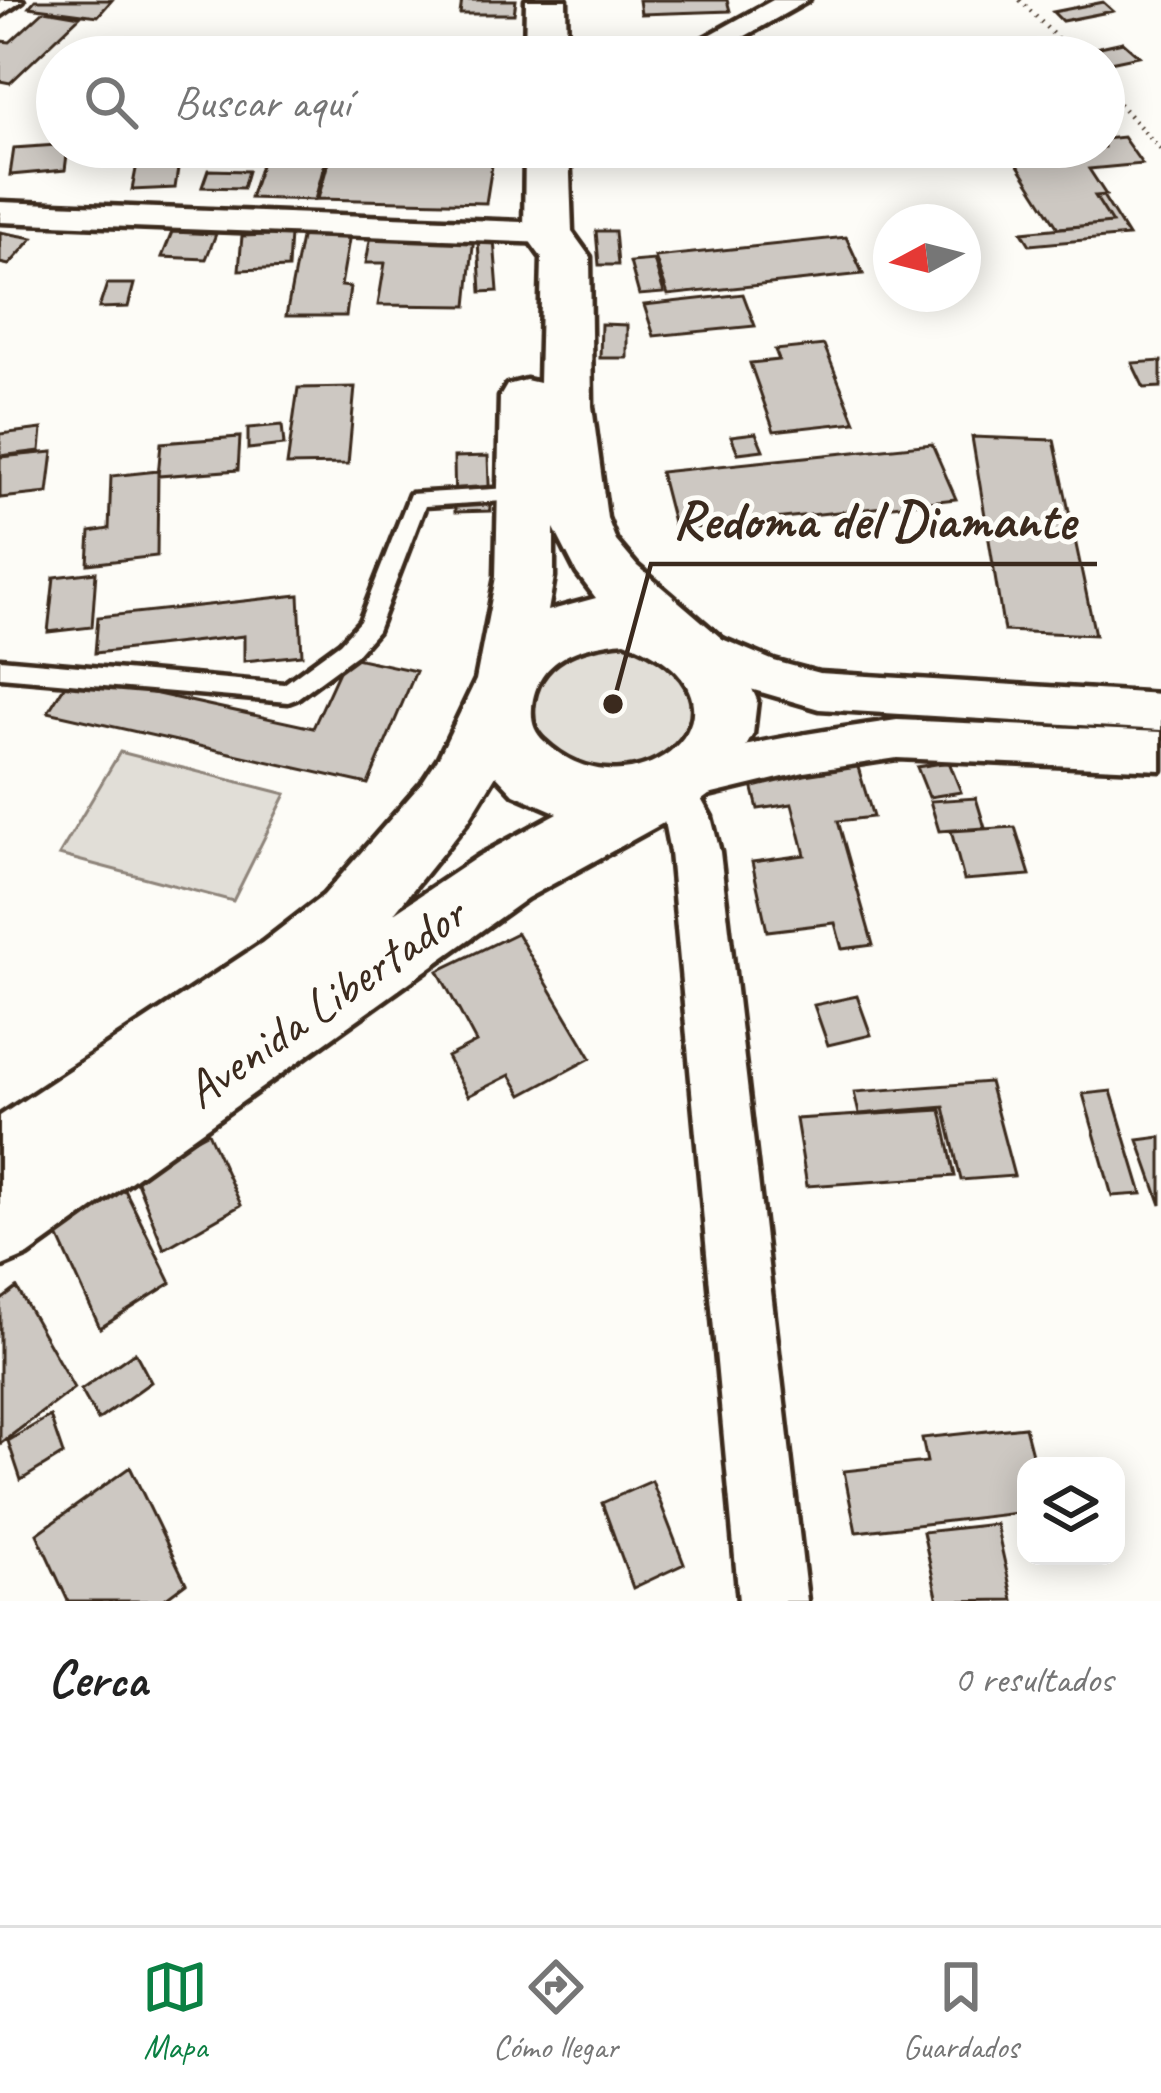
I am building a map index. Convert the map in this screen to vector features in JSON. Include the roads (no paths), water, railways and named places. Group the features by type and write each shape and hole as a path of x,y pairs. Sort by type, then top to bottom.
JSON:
{"highway":[{"path":"546,0 546,36"},
{"name":"Avenida Libertador","path":"0,1161 287,966 349,917 445,802 464,772 502,685 548,494 527,258 548,233 547,168"},
{"name":"Avenida Libertador","path":"548,494 635,602 682,637"},
{"path":"628,618 682,637 722,681 727,714 724,730 707,760 668,787 617,798 585,795 547,781 512,749 504,734 502,685 530,644 576,622 628,618"},
{"name":"Avenida Libertador","path":"0,1227 503,877 668,787"}],"street":[{"path":"0,7 9,0"},
{"path":"726,36 795,0"},
{"path":"0,212 548,233"},
{"path":"682,637 763,676 819,691 1161,712"},
{"path":"773,1601 695,851 687,817 668,787 804,754 897,739 1161,751"}],"lane":[{"path":"0,668 288,693 348,649 368,626 417,499 548,494"}],"place":[{"name":"Redoma del Diamante","path":"613,704"}]}
